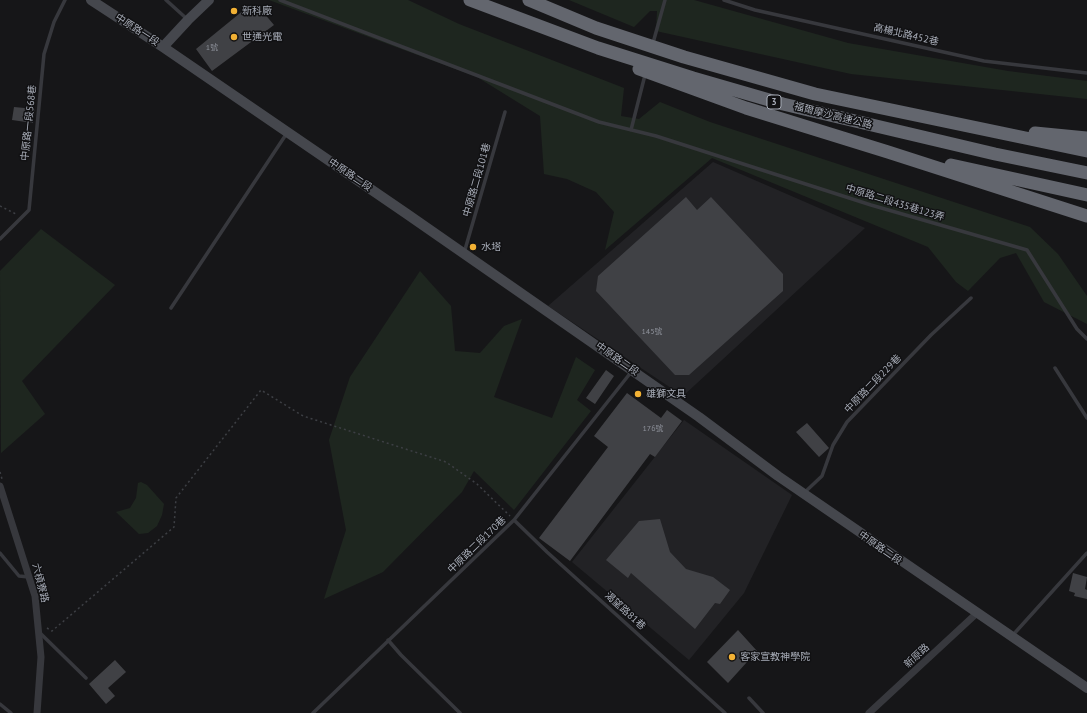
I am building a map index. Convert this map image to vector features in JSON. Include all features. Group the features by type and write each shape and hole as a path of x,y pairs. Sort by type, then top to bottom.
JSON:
{"highway":[{"name":"福爾摩沙高速公路","path":"470,0 530,24 685,76 782,104 995,154 1087,172"},
{"name":"福爾摩沙高速公路","path":"529,0 596,28 684,57 815,94 1087,151"},
{"path":"530,24 683,86 746,108 1087,216"},
{"path":"958,125 1087,138"},
{"path":"888,152 1087,195"}],"street":[{"name":"中原路一段","path":"91,0 164,47"},
{"path":"164,47 188,20 209,0"},
{"name":"中原路二段","path":"164,47 633,370 803,494 1087,688"},
{"name":"六槓寮路","path":"2,486 35,596 41,657 37,713"},
{"name":"新原路","path":"869,713 977,613"}],"lane":[{"name":"中原路一段568巷","path":"0,239 23,218 29,210 44,54 54,22 65,0"},
{"path":"166,0 188,20"},
{"name":"中原路二段435巷123弄","path":"280,0 598,122 656,136 871,205 1027,250 1077,330 1087,339"},
{"path":"652,49 664,0"},
{"name":"高楊北路452巷","path":"724,0 755,10 984,61 1087,73"},
{"path":"631,130 650,56"},
{"name":"中原路二段101巷","path":"464,253 505,112"},
{"path":"171,308 288,132"},
{"name":"中原路二段229巷","path":"803,494 822,476 833,445 847,422 931,335 971,298"},
{"path":"1055,368 1087,418"},
{"name":"中原路二段170巷","path":"313,713 514,520 633,370"},
{"name":"渴望路81巷","path":"514,520 547,552 725,713"},
{"path":"0,553 19,576 29,577"},
{"path":"1011,637 1087,553"},
{"path":"38,631 86,678"},
{"path":"388,640 401,656 460,713"},
{"path":"749,698 763,713"},
{"path":"0,704 11,713"}],"path":[{"path":"0,206 23,218"},
{"path":"46,626 48,630 52,631 174,527 176,498 261,390 303,416 446,462 477,484 514,520"},
{"path":"0,472 2,486"}],"shaded area":[{"path":"269,0 408,0 459,24 624,88 621,116 639,119 660,102 710,122 1030,227 1058,254 1087,296 1087,324 1044,302 1016,253 1000,258 968,291 956,282 928,247 712,158 605,250 614,212 596,192 567,179 544,174 540,116 477,77"},
{"path":"569,0 694,0 848,43 1008,71 1087,81 1087,99 851,74 656,31 657,11 650,11 634,27"},
{"path":"713,162 865,228 683,396 548,306"},
{"path":"41,229 115,285 22,381 45,414 1,453 0,271"},
{"path":"420,271 451,306 455,351 480,353 504,326 522,319 494,397 552,418 576,357 595,370 577,400 591,411 514,510 474,471 462,492 383,572 324,599 346,530 329,440 350,377"},
{"path":"684,420 792,495 744,593 689,660 572,562"},
{"path":"141,482 147,485 164,504 162,515 157,526 148,533 139,534 116,512 130,508 136,498 138,483"}],"building":[{"name":"世通光電","path":"250,5 258,6 274,25 212,71 196,49"},
{"path":"14,107 35,109 33,123 12,120"},
{"path":"686,197 697,210 711,197 783,274 783,291 689,375 675,375 596,291 598,276"},
{"path":"606,370 614,376 595,404 586,398"},
{"path":"627,393 661,418 667,410 682,421 655,457 650,454 570,561 539,538 608,447 594,436"},
{"path":"807,423 829,448 819,457 796,432"},
{"path":"660,519 670,552 686,569 713,577 730,590 720,604 715,603 695,629 631,573 628,578 606,560 639,521"},
{"path":"1073,573 1087,577 1085,589 1087,590 1087,599 1074,596 1075,593 1069,591"},
{"name":"客家宣教神學院","path":"738,630 757,651 728,683 707,662"},
{"path":"115,660 126,672 108,688 115,696 106,704 89,684"}],"place":[{"name":"新科廠","path":"234,11"},
{"name":"世通光電","path":"234,37"},
{"name":"水塔","path":"473,247"},
{"name":"雄獅文具","path":"638,394"},
{"name":"客家宣教神學院","path":"732,657"}]}
